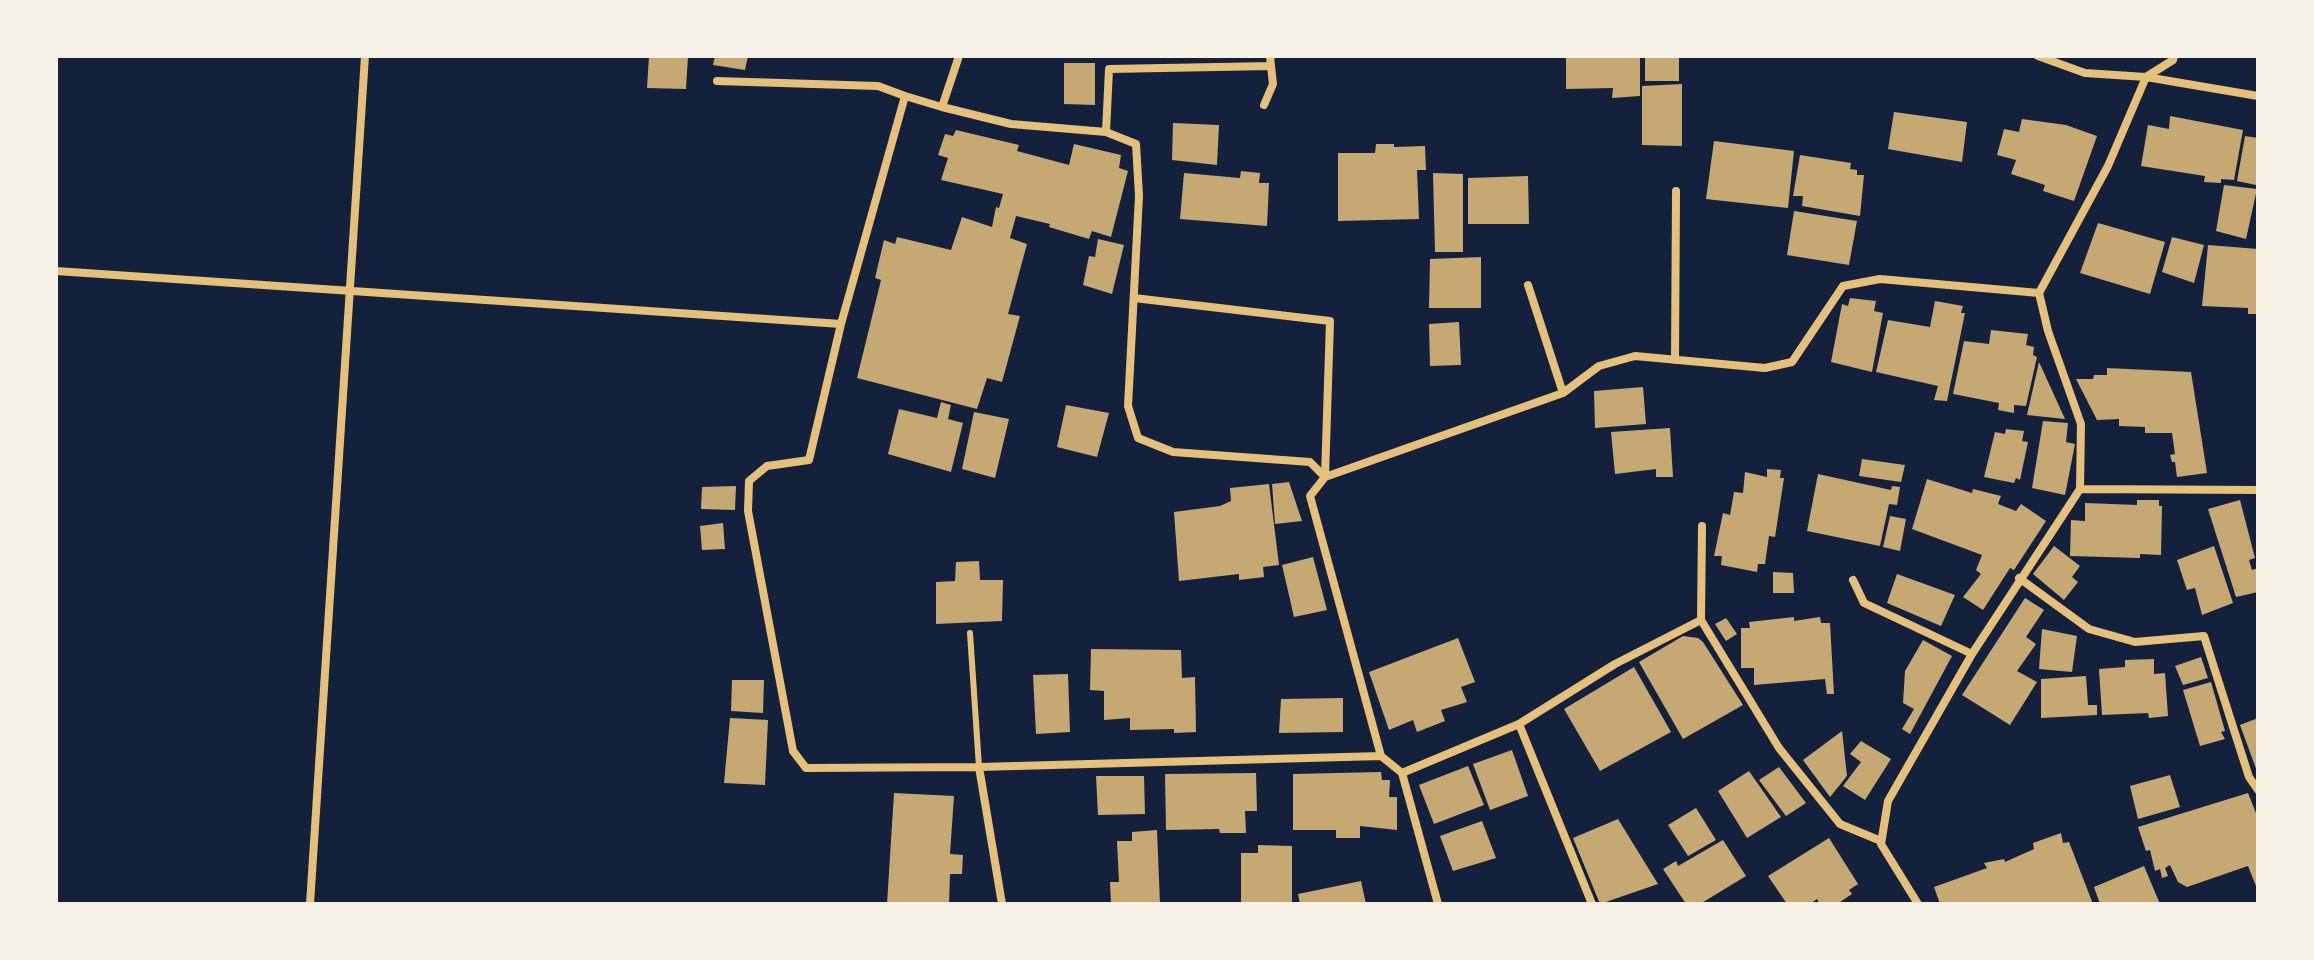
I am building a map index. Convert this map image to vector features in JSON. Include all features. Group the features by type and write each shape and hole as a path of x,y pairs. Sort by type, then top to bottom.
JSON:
{"street":[{"path":"310,904 365,56"},
{"path":"942,107 959,56"},
{"path":"1105,56 1109,69 1106,132"},
{"path":"2038,56 2085,73 2146,77 2258,96"},
{"path":"1881,841 1888,801 1972,654 2080,489 2081,424 2048,331 2039,293 2108,166 2146,77 2173,60 2174,56"},
{"path":"1109,69 1271,61 1273,84 1264,105"},
{"path":"717,81 878,86 942,107 1011,124 1106,132 1136,144 1139,196 1128,406 1138,438 1173,452 1310,462 1325,477"},
{"path":"905,96 841,324 809,460 767,466 749,481 748,511 793,751 806,768 979,767 1381,756"},
{"path":"1675,360 1676,191"},
{"path":"56,271 841,324"},
{"path":"1438,904 1402,773 1381,756 1310,496 1325,477 1563,393 1599,366 1635,356 1765,368 1792,362 1843,286 1880,279 2039,293"},
{"path":"1528,285 1563,393"},
{"path":"1134,298 1330,321 1325,477"},
{"path":"2080,489 2258,490"},
{"path":"1702,526 1701,620 1779,748 1840,824 1881,841 1918,904"},
{"path":"2019,578 2089,629 2135,642 2204,636 2249,777 2258,790"},
{"path":"1853,580 1864,603 1972,654"},
{"path":"1402,773 1519,724 1615,664 1701,620"},
{"path":"1519,724 1592,904"},
{"path":"979,767 1002,904"}],"lane":[{"path":"970,633 979,767"}],"building":[{"path":"649,56 688,56 686,89 647,88"},
{"path":"715,56 748,56 745,70 713,65"},
{"path":"1566,56 1640,56 1640,96 1612,98 1613,88 1566,89"},
{"path":"1645,56 1679,56 1679,81 1645,81"},
{"path":"1064,63 1095,63 1095,105 1064,104"},
{"path":"1682,84 1682,146 1642,145 1642,86"},
{"path":"1894,112 1967,122 1962,162 1888,149"},
{"path":"2170,116 2243,130 2234,180 2204,182 2205,176 2141,166 2148,125 2169,129"},
{"path":"2022,119 2066,125 2097,136 2074,201 2043,191 2045,185 2011,174 2016,160 1997,155 2004,129 2019,132"},
{"path":"1173,123 1219,125 1217,165 1172,160"},
{"path":"956,130 1019,145 1017,151 1069,165 1074,144 1121,155 1119,168 1128,171 1111,237 1092,231 1089,239 1049,227 1050,224 1016,216 1010,238 1027,244 1008,314 1020,316 1002,382 987,378 977,409 857,378 881,280 875,278 884,240 895,244 897,237 951,250 962,217 992,227 996,207 999,208 1003,194 941,180 948,158 938,155 945,134 953,136"},
{"path":"2245,136 2258,138 2256,185 2237,181"},
{"path":"1714,141 1794,151 1788,208 1706,199"},
{"path":"1376,144 1425,146 1426,170 1417,170 1419,219 1338,221 1338,153 1375,153"},
{"path":"1800,155 1851,163 1850,169 1857,170 1857,175 1864,175 1860,216 1802,206 1803,196 1793,196"},
{"path":"1241,171 1260,173 1259,183 1269,183 1267,226 1180,219 1184,173 1240,178"},
{"path":"1433,173 1463,174 1463,252 1435,252"},
{"path":"1528,176 1529,224 1468,224 1468,178"},
{"path":"2224,185 2257,189 2246,239 2216,231"},
{"path":"1794,211 1857,221 1849,265 1787,255"},
{"path":"2098,223 2165,242 2150,294 2080,273"},
{"path":"2172,237 2204,245 2194,283 2162,272"},
{"path":"1098,239 1124,245 1112,294 1083,285 1089,256 1095,257"},
{"path":"2208,245 2258,249 2258,314 2248,314 2248,308 2202,306"},
{"path":"1481,257 1481,308 1429,308 1430,259"},
{"path":"1850,298 1876,301 1874,311 1883,313 1872,372 1831,362 1842,304 1848,306"},
{"path":"1935,301 1963,306 1961,313 1965,313 1947,401 1934,400 1938,386 1876,372 1888,320 1930,327"},
{"path":"1459,322 1461,365 1430,366 1429,324"},
{"path":"1991,330 2028,334 2026,345 2034,347 2033,355 2037,357 2026,406 2014,405 2014,413 1998,410 1999,403 1953,394 1964,341 1989,344"},
{"path":"2039,362 2065,419 2027,415"},
{"path":"2107,368 2191,372 2207,473 2177,477 2175,462 2172,462 2170,455 2175,454 2172,433 2145,433 2145,427 2119,426 2119,419 2097,420 2076,379 2107,375"},
{"path":"1643,387 1646,424 1595,428 1594,391"},
{"path":"941,402 951,405 948,419 963,423 951,472 888,454 899,409 937,418"},
{"path":"1066,405 1109,413 1097,457 1057,447"},
{"path":"974,412 1009,419 995,478 962,469"},
{"path":"2043,421 2068,423 2066,442 2075,444 2065,495 2032,488"},
{"path":"1670,428 1673,477 1656,477 1656,469 1615,474 1611,432"},
{"path":"2006,429 2024,431 2022,441 2028,442 2020,480 2016,478 2014,483 1984,477 1995,432 2005,434"},
{"path":"1862,459 1905,465 1901,482 1859,476"},
{"path":"1767,469 1781,470 1780,478 1784,478 1775,537 1769,536 1765,564 1758,564 1757,572 1721,565 1722,556 1714,556 1723,513 1730,515 1734,492 1743,493 1745,472 1767,477"},
{"path":"1818,474 1891,490 1892,486 1900,487 1897,505 1889,504 1880,546 1807,531"},
{"path":"1927,479 1972,493 1973,489 2001,496 1998,504 2016,511 2021,504 2046,521 1983,610 1963,597 1981,574 1976,570 1982,555 1912,529"},
{"path":"1289,482 1302,521 1275,524 1272,484"},
{"path":"1269,484 1279,565 1263,567 1264,577 1239,580 1239,574 1179,581 1174,512 1220,506 1231,501 1230,488"},
{"path":"736,486 735,510 701,509 702,487"},
{"path":"2137,500 2159,500 2159,506 2162,506 2161,555 2140,554 2140,558 2070,556 2071,520 2085,521 2085,503 2137,505"},
{"path":"2240,500 2255,558 2249,560 2252,570 2258,568 2258,592 2236,597 2208,509"},
{"path":"1890,516 1906,519 1900,551 1883,547"},
{"path":"723,523 725,549 702,550 700,526"},
{"path":"2054,546 2080,566 2072,577 2078,582 2064,600 2033,574"},
{"path":"2214,546 2233,603 2202,615 2195,588 2187,590 2177,560"},
{"path":"1313,557 1327,610 1294,617 1282,565"},
{"path":"979,561 980,580 1003,580 1002,621 936,624 936,582 955,581 956,562"},
{"path":"1773,572 1793,573 1794,593 1773,593"},
{"path":"1897,574 1955,595 1941,626 1887,603"},
{"path":"2025,598 2044,610 2026,637 2036,644 2017,671 2037,682 2010,725 1962,695"},
{"path":"1794,617 1794,621 1820,617 1821,623 1830,623 1834,694 1827,694 1825,679 1754,685 1754,668 1741,668 1741,628 1750,628 1749,622"},
{"path":"1726,618 1737,634 1726,641 1715,624"},
{"path":"2042,629 2077,636 2072,672 2039,669"},
{"path":"1683,636 1703,642 1743,705 1683,739 1639,662"},
{"path":"1458,638 1475,682 1461,687 1467,702 1441,710 1445,721 1417,732 1413,720 1389,730 1369,672"},
{"path":"1923,640 1952,656 1910,734 1902,729 1914,709 1903,703 1905,671"},
{"path":"1091,649 1181,650 1182,678 1195,677 1196,732 1130,730 1130,718 1104,720 1104,691 1090,690"},
{"path":"2201,657 2208,678 2183,685 2175,666"},
{"path":"2154,659 2154,674 2165,673 2168,716 2149,718 2148,713 2102,715 2099,669 2125,667 2125,660"},
{"path":"1634,667 1671,732 1600,771 1564,709"},
{"path":"1068,674 1070,732 1036,734 1033,675"},
{"path":"2086,676 2088,705 2097,705 2097,715 2041,718 2041,679"},
{"path":"732,680 764,680 763,713 731,711"},
{"path":"2211,682 2225,739 2200,746 2183,690"},
{"path":"1343,698 1343,732 1279,733 1281,699"},
{"path":"730,718 768,720 765,785 724,783"},
{"path":"2258,718 2258,774 2240,725"},
{"path":"1842,731 1847,776 1830,797 1803,760"},
{"path":"1861,741 1891,759 1865,800 1843,786 1861,762 1850,754"},
{"path":"1512,750 1528,796 1490,810 1473,764"},
{"path":"1468,766 1484,805 1434,824 1419,785"},
{"path":"1779,767 1806,803 1786,816 1759,780"},
{"path":"1749,771 1781,817 1747,838 1718,791"},
{"path":"1381,772 1382,780 1390,780 1389,797 1397,797 1397,830 1360,826 1360,838 1336,838 1336,830 1293,830 1293,774"},
{"path":"1256,773 1257,811 1245,811 1246,833 1220,833 1219,829 1166,830 1165,774"},
{"path":"2170,775 2180,807 2138,819 2130,786"},
{"path":"1096,776 1144,776 1145,814 1098,815"},
{"path":"894,793 954,796 950,854 963,855 962,874 950,874 949,904 887,904"},
{"path":"2248,793 2258,818 2258,891 2248,866 2187,887 2178,882 2170,865 2165,868 2168,876 2162,878 2160,869 2155,871 2150,850 2146,851 2138,827"},
{"path":"1696,808 1716,840 1688,856 1668,825"},
{"path":"1618,819 1658,884 1600,904 1573,838"},
{"path":"1482,821 1496,858 1453,871 1440,836"},
{"path":"1157,830 1160,904 1111,904 1110,882 1119,882 1117,841 1132,841 1132,832"},
{"path":"2061,833 2063,843 2069,842 2093,904 1940,904 1934,887 1987,868 1984,863 2004,859 2005,862 2034,849 2033,843"},
{"path":"1829,838 1858,884 1849,890 1852,894 1837,904 1820,904 1817,899 1810,904 1787,904 1768,876"},
{"path":"1723,840 1746,876 1700,904 1686,904 1663,869 1676,861 1678,866"},
{"path":"1258,845 1292,846 1292,904 1241,904 1241,853 1258,853"},
{"path":"2144,866 2160,904 2100,904 2094,887"},
{"path":"1361,881 1366,904 1300,904 1298,894"}]}
